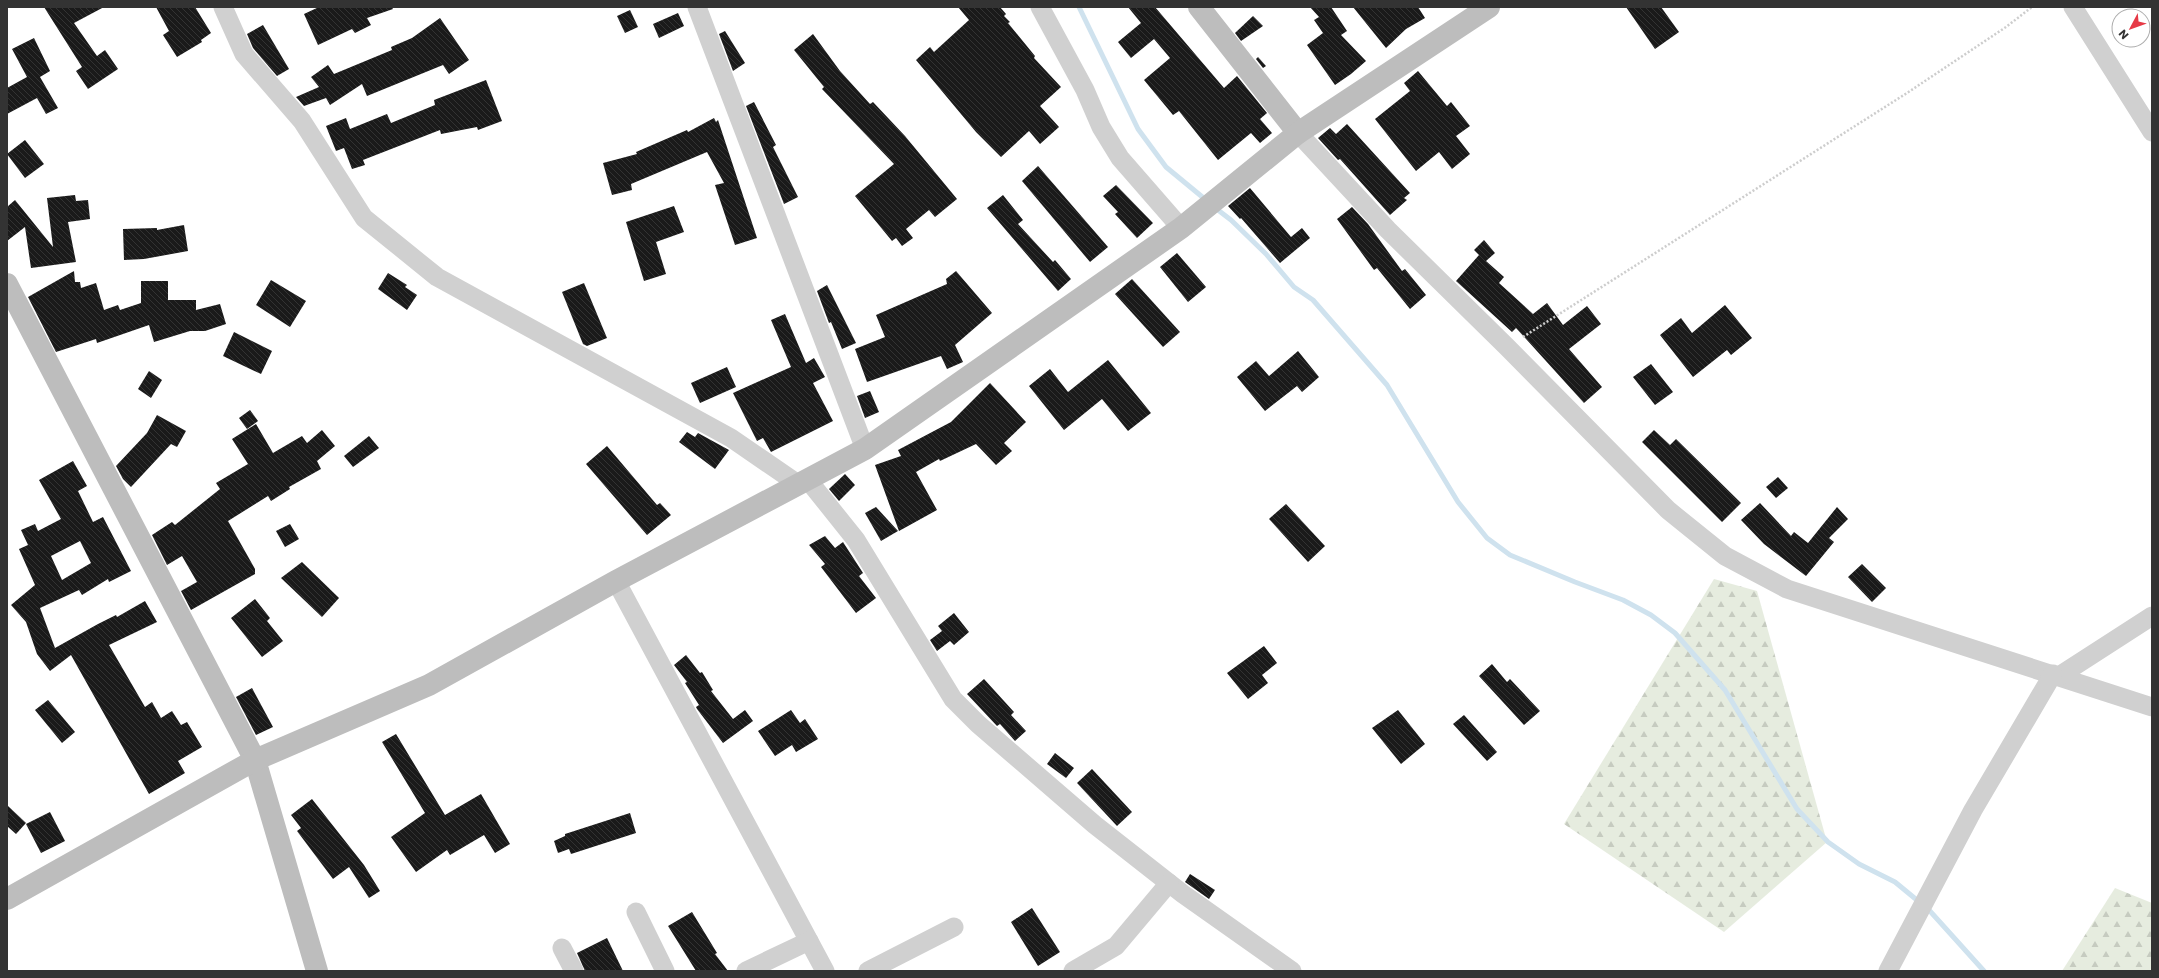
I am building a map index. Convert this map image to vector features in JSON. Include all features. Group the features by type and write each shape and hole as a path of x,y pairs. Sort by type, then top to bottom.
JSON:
{"street":[{"path":"222,7 244,54 302,120 364,218 437,277 731,438 803,482 856,540 953,699 978,724 1095,825 1169,883 1292,971"},
{"path":"697,7 865,449"},
{"path":"1040,7 1085,90 1101,127 1120,158 1181,228"},
{"path":"1199,7 1298,132 1388,230 1507,347 1668,510 1725,556 1786,589 2152,707"},
{"path":"7,900 255,760 429,685 616,581 865,449 1181,228 1298,132 1489,7"},
{"path":"2073,7 2152,132"},
{"path":"7,284 255,760 317,971"},
{"path":"616,581 825,971"},
{"path":"1888,971 1972,810 2056,675 2152,616"},
{"path":"1073,971 1116,946 1169,883"},
{"path":"636,912 665,971"},
{"path":"868,971 954,927"},
{"path":"746,971 809,941"},
{"path":"562,948 574,971"}],"path":[{"path":"1507,347 1907,93 2006,27 2032,7"}],"green space":[{"path":"1714,579 1757,591 1827,842 1724,932 1564,824"},
{"path":"2115,888 2152,903 2152,971 2062,971"}],"building":[{"path":"44,7 104,7 74,23 97,56 105,50 118,69 88,89 76,71 82,67"},
{"path":"156,7 195,7 211,33 201,40 202,42 177,57 163,35 169,31"},
{"path":"319,7 392,7 393,9 367,18 371,25 355,33 352,29 318,45 304,14"},
{"path":"958,7 1000,7 1006,14 1004,16 1010,22 1008,23 1035,56 1034,58 1061,87 1040,106 1059,127 1040,144 1029,131 1001,157 976,132 916,60 930,47 934,52 969,20"},
{"path":"1128,7 1155,7 1224,88 1237,76 1267,113 1260,119 1272,133 1260,143 1251,133 1218,160 1179,111 1173,115 1144,80 1170,58 1154,39 1131,58 1118,42 1141,23"},
{"path":"1310,7 1331,7 1347,31 1341,35 1366,61 1335,85 1307,45 1323,33 1314,20 1319,17"},
{"path":"1353,7 1418,7 1425,18 1406,29 1386,48"},
{"path":"1626,7 1661,7 1679,32 1655,49"},
{"path":"630,10 638,27 625,33 617,16"},
{"path":"678,13 684,26 659,38 653,24"},
{"path":"1253,16 1263,26 1241,41 1235,33"},
{"path":"440,18 469,60 449,74 443,65 367,96 362,84 330,105 326,98 304,106 296,97 319,87 311,77 328,65 334,74 392,50 391,47 412,38"},
{"path":"263,25 289,69 277,76 253,48 247,34"},
{"path":"725,31 745,63 733,71 719,34"},
{"path":"813,34 840,71 870,104 873,102 905,136 957,199 935,217 929,210 906,229 913,238 902,246 896,238 892,241 855,196 894,164 822,89 824,87 794,50"},
{"path":"34,38 50,71 40,77 58,108 46,114 37,98 7,114 7,88 27,77 12,49"},
{"path":"1258,57 1266,66 1263,68 1256,59"},
{"path":"1418,71 1447,106 1451,102 1470,126 1456,136 1470,154 1452,169 1439,152 1416,171 1375,119 1410,91 1404,83"},
{"path":"486,80 502,121 478,130 477,127 441,134 440,130 363,160 365,165 352,169 344,148 336,151 326,126 346,118 350,129 387,114 391,123 435,105 434,100"},
{"path":"754,102 776,145 773,147 798,197 784,204 746,106"},
{"path":"714,118 716,122 718,120 757,238 735,245 715,185 724,183 707,152 631,184 632,190 612,195 603,163 637,154 636,152 687,130 688,132"},
{"path":"1347,124 1410,193 1404,198 1407,200 1390,215 1340,159 1338,160 1318,138 1330,128 1336,134"},
{"path":"25,140 44,164 25,178 7,154"},
{"path":"1038,166 1108,247 1090,262 1022,181"},
{"path":"1116,185 1153,223 1137,238 1115,214 1118,212 1103,196"},
{"path":"1250,188 1291,237 1302,228 1310,238 1280,263 1241,218 1240,219 1228,206"},
{"path":"75,195 76,201 88,200 90,219 68,222 76,262 31,268 25,227 7,241 7,207 15,200 53,247 47,198"},
{"path":"1003,195 1023,220 1018,224 1053,262 1055,260 1071,279 1058,291 987,208"},
{"path":"674,206 684,232 656,242 666,274 644,281 626,222"},
{"path":"1352,207 1368,224 1402,271 1405,269 1426,295 1410,309 1377,268 1374,270 1337,219"},
{"path":"184,225 188,251 144,259 124,260 123,229 157,228 157,230"},
{"path":"1484,240 1495,253 1486,261 1504,277 1499,283 1533,314 1547,303 1563,325 1587,306 1601,324 1569,349 1602,387 1584,403 1516,328 1512,332 1456,281 1479,255 1474,250"},
{"path":"1177,253 1206,287 1188,302 1160,267"},
{"path":"74,271 75,282 80,282 81,288 96,283 104,310 118,305 120,310 141,303 141,281 168,281 168,300 196,300 196,310 220,304 226,324 205,331 190,331 154,342 149,325 97,343 96,339 56,352 28,297"},
{"path":"956,271 992,313 955,345 963,362 947,369 941,356 867,382 855,349 885,337 876,315 947,284 946,279"},
{"path":"388,273 407,285 405,287 417,295 407,310 378,289"},
{"path":"1132,279 1180,332 1163,347 1115,294"},
{"path":"271,280 306,301 290,327 256,305"},
{"path":"584,283 607,338 587,346 583,344 562,292"},
{"path":"827,285 856,343 842,349 831,322 829,323 817,291"},
{"path":"1725,305 1752,338 1731,355 1727,350 1693,377 1660,335 1681,318 1692,333"},
{"path":"785,314 806,363 814,358 825,377 813,383 833,421 771,452 763,438 757,441 733,393 791,367 771,320"},
{"path":"234,332 272,351 261,374 223,356"},
{"path":"1298,351 1319,377 1302,392 1297,386 1265,411 1237,377 1256,361 1269,376"},
{"path":"1108,360 1151,413 1128,431 1102,399 1064,430 1029,386 1050,369 1068,392"},
{"path":"1651,364 1673,392 1655,405 1633,377"},
{"path":"727,367 736,387 700,403 691,383"},
{"path":"149,371 162,380 151,398 138,389"},
{"path":"990,383 1026,422 1004,443 1012,451 996,465 976,444 940,461 939,459 916,472 937,510 899,531 875,465 901,456 898,450 951,422"},
{"path":"870,391 879,412 865,418 857,396"},
{"path":"250,410 258,421 247,429 239,418"},
{"path":"157,415 186,431 177,447 171,444 131,487 123,479 116,466 147,433"},
{"path":"256,424 273,453 302,436 307,443 322,430 335,446 317,461 321,469 289,487 290,489 271,501 268,496 228,521 255,569 255,574 191,610 181,591 197,582 182,556 167,565 152,535 172,522 175,525 220,489 216,483 248,464 232,439"},
{"path":"1654,430 1670,445 1676,439 1741,503 1722,522 1642,442"},
{"path":"687,432 695,437 698,433 729,450 715,469 679,442"},
{"path":"369,436 379,448 353,467 344,456"},
{"path":"607,446 657,505 660,503 671,515 647,535 586,464"},
{"path":"73,461 87,486 78,491 93,522 103,517 131,571 109,582 108,579 82,595 79,590 40,608 55,648 98,624 116,615 117,617 145,601 157,622 109,645 145,707 152,702 161,718 172,711 181,725 187,722 202,747 178,761 185,773 149,794 71,655 50,671 37,654 26,622 11,605 35,585 19,549 28,545 21,530 35,524 38,531 61,519 39,480","holes":["80,541 91,563 62,580 51,556"]},
{"path":"845,474 855,485 839,501 829,489"},
{"path":"1778,477 1788,488 1776,498 1766,487"},
{"path":"1760,503 1791,536 1794,532 1808,543 1837,507 1848,519 1829,538 1834,542 1806,576 1764,544 1741,520"},
{"path":"1286,504 1325,546 1308,562 1269,519"},
{"path":"876,507 898,531 881,541 865,513"},
{"path":"290,524 299,539 285,547 276,531"},
{"path":"825,536 835,548 843,542 863,573 859,576 876,598 856,613 821,567 825,564 809,545"},
{"path":"302,562 339,598 322,617 281,578"},
{"path":"1862,564 1886,588 1872,602 1848,577"},
{"path":"255,599 270,618 267,621 283,641 262,657 231,618"},
{"path":"954,613 969,632 954,645 950,641 937,651 930,640 942,631 938,626"},
{"path":"1264,646 1277,663 1262,675 1268,683 1248,699 1227,673"},
{"path":"686,655 700,673 702,672 713,690 711,691 733,719 745,710 753,721 723,743 697,709 696,707 699,705 685,683 687,682 674,665"},
{"path":"1492,664 1507,682 1510,679 1540,711 1524,725 1479,676"},
{"path":"984,679 1014,712 1011,715 1026,731 1015,741 1000,724 997,726 967,694"},
{"path":"252,688 273,727 256,735 236,697"},
{"path":"48,700 75,732 62,743 35,710"},
{"path":"791,710 800,723 805,719 818,739 796,752 792,745 775,756 758,731"},
{"path":"1398,710 1425,744 1401,764 1372,728"},
{"path":"1464,715 1497,752 1487,761 1453,724"},
{"path":"396,734 445,815 481,794 510,844 495,853 484,835 450,855 447,850 416,872 391,837 425,813 382,742"},
{"path":"1055,753 1074,768 1066,778 1047,764"},
{"path":"1092,769 1132,812 1117,826 1077,783"},
{"path":"312,799 364,865 380,891 369,898 349,867 333,879 297,831 301,828 291,815"},
{"path":"7,805 26,823 16,834 7,826"},
{"path":"50,812 65,841 41,853 26,824"},
{"path":"630,813 636,833 571,854 569,849 558,853 554,841 565,836 565,834"},
{"path":"1190,874 1215,890 1209,899 1185,882"},
{"path":"1032,908 1060,952 1038,966 1011,922"},
{"path":"692,912 717,953 715,954 728,971 696,971 668,926"},
{"path":"607,938 623,971 585,971 577,953"}],"waterway":[{"path":"1079,7 1138,129 1166,167 1206,200"},
{"path":"1214,207 1231,220 1266,254 1294,287 1313,300 1387,385 1458,502 1487,538 1510,555 1623,600 1651,615 1675,633 1725,690 1797,809 1828,842 1859,864 1895,882 1929,910 1984,971"}]}
